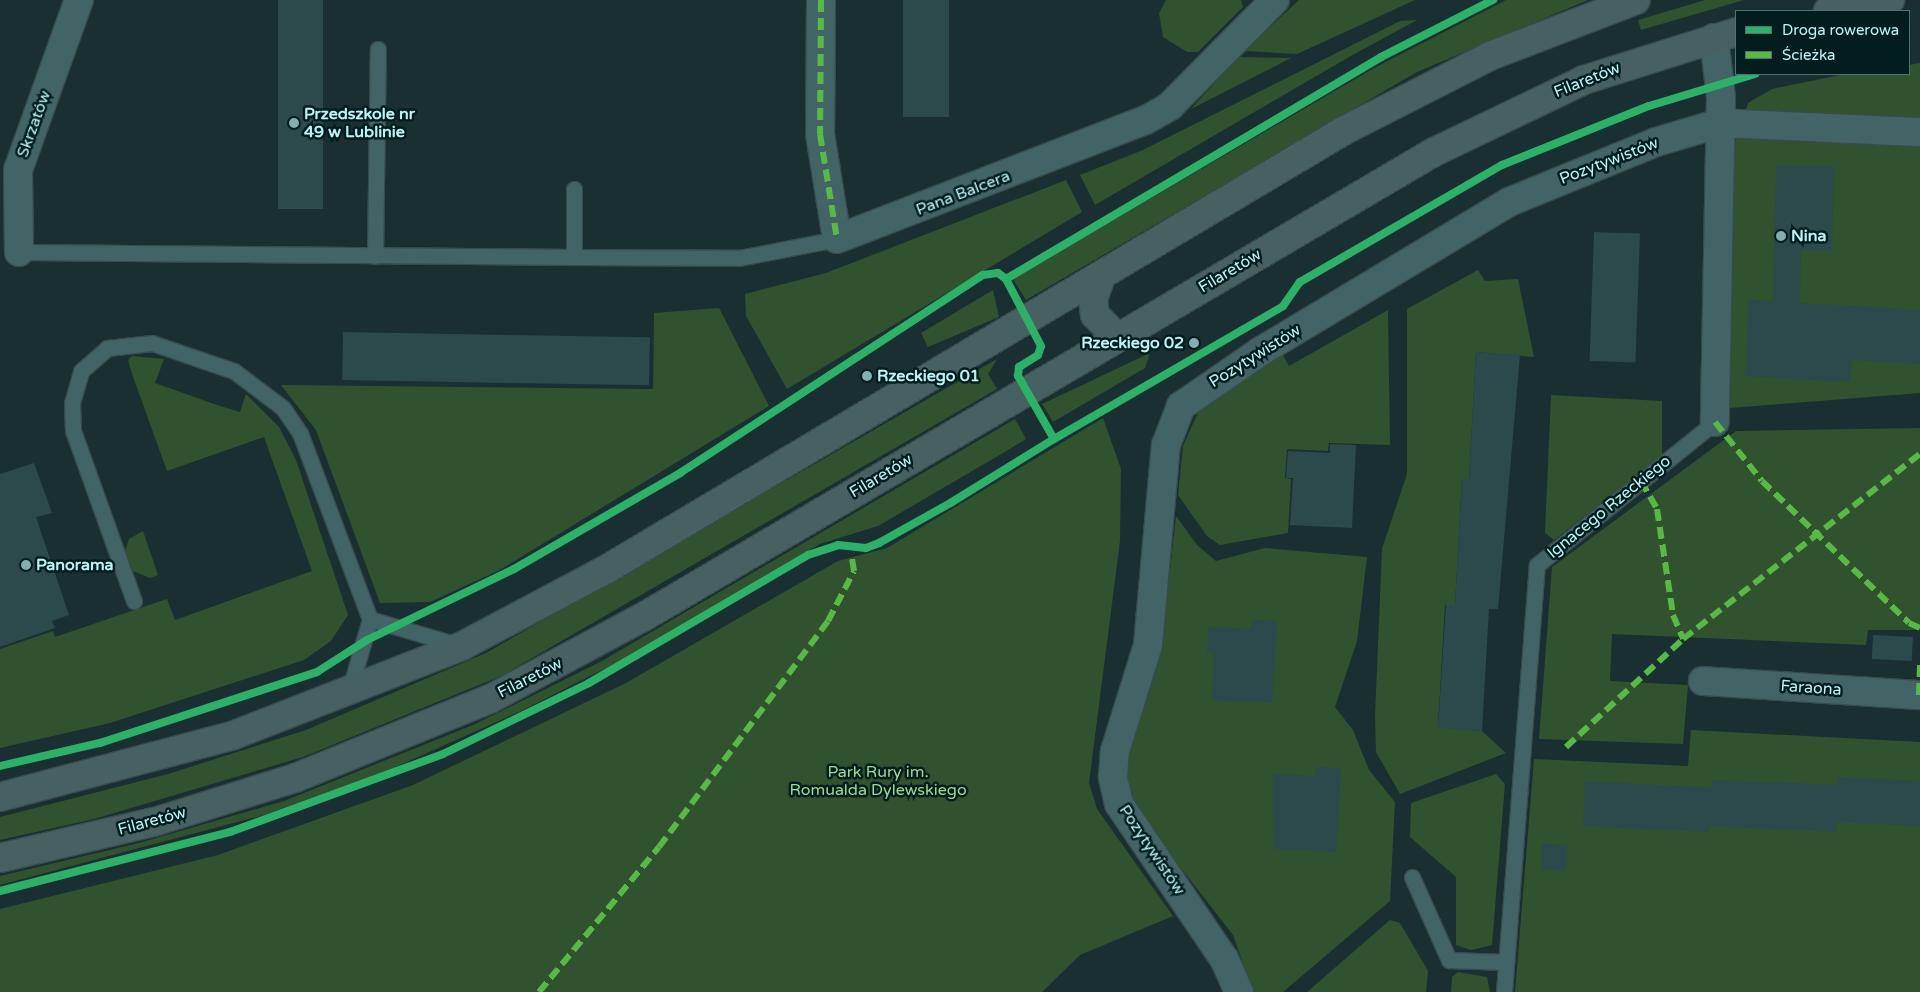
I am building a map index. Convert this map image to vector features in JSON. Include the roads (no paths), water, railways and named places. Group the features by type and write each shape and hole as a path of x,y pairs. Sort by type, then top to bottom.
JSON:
{"main road":[{"path":"0,797 146,762 348,693 462,646 607,569 1427,86 1490,56 1636,0"},
{"path":"1834,10 1890,0"},
{"name":"Filaretów","path":"0,858 154,822 295,778 490,699 653,611 1357,195 1526,106 1634,62 1725,35"},
{"path":"1102,277 1093,299 1095,315 1117,338"}],"street":[{"name":"Skrzatów","path":"19,252 16,186 22,158 79,0"},
{"path":"820,0 820,134 837,238"},
{"name":"Pana Balcera","path":"837,238 1146,120 1170,106 1275,0"},
{"name":"Ignacego Rzeckiego","path":"1715,422 1720,123 1725,35"},
{"name":"Pozytywistów","path":"1239,992 1224,959 1119,804 1113,777 1115,751 1150,636 1166,445 1177,412 1198,391 1509,202 1646,145 1720,123 1920,132"},
{"name":"Faraona","path":"1703,682 1920,695"}],"lane":[{"path":"375,256 378,49"},
{"path":"574,189 574,257"},
{"path":"19,252 739,258 837,238"},
{"path":"134,601 73,431 72,403 81,371 107,348 152,343 234,371 283,408 300,433 370,619 348,693"},
{"name":"Ignacego Rzeckiego","path":"1504,992 1537,565 1715,422"},
{"path":"370,619 462,646"},
{"path":"1412,877 1448,960 1506,962"}],"place":[{"name":"Przedszkole nr 49 w Lublinie","path":"294,123"},
{"name":"Nina","path":"1781,236"},
{"name":"Rzeckiego 02","path":"1194,343"},
{"name":"Rzeckiego 01","path":"867,376"},
{"name":"Panorama","path":"26,565"}],"park label":[{"name":"Park Rury im. Romualda Dylewskiego","path":"878,781"}]}
